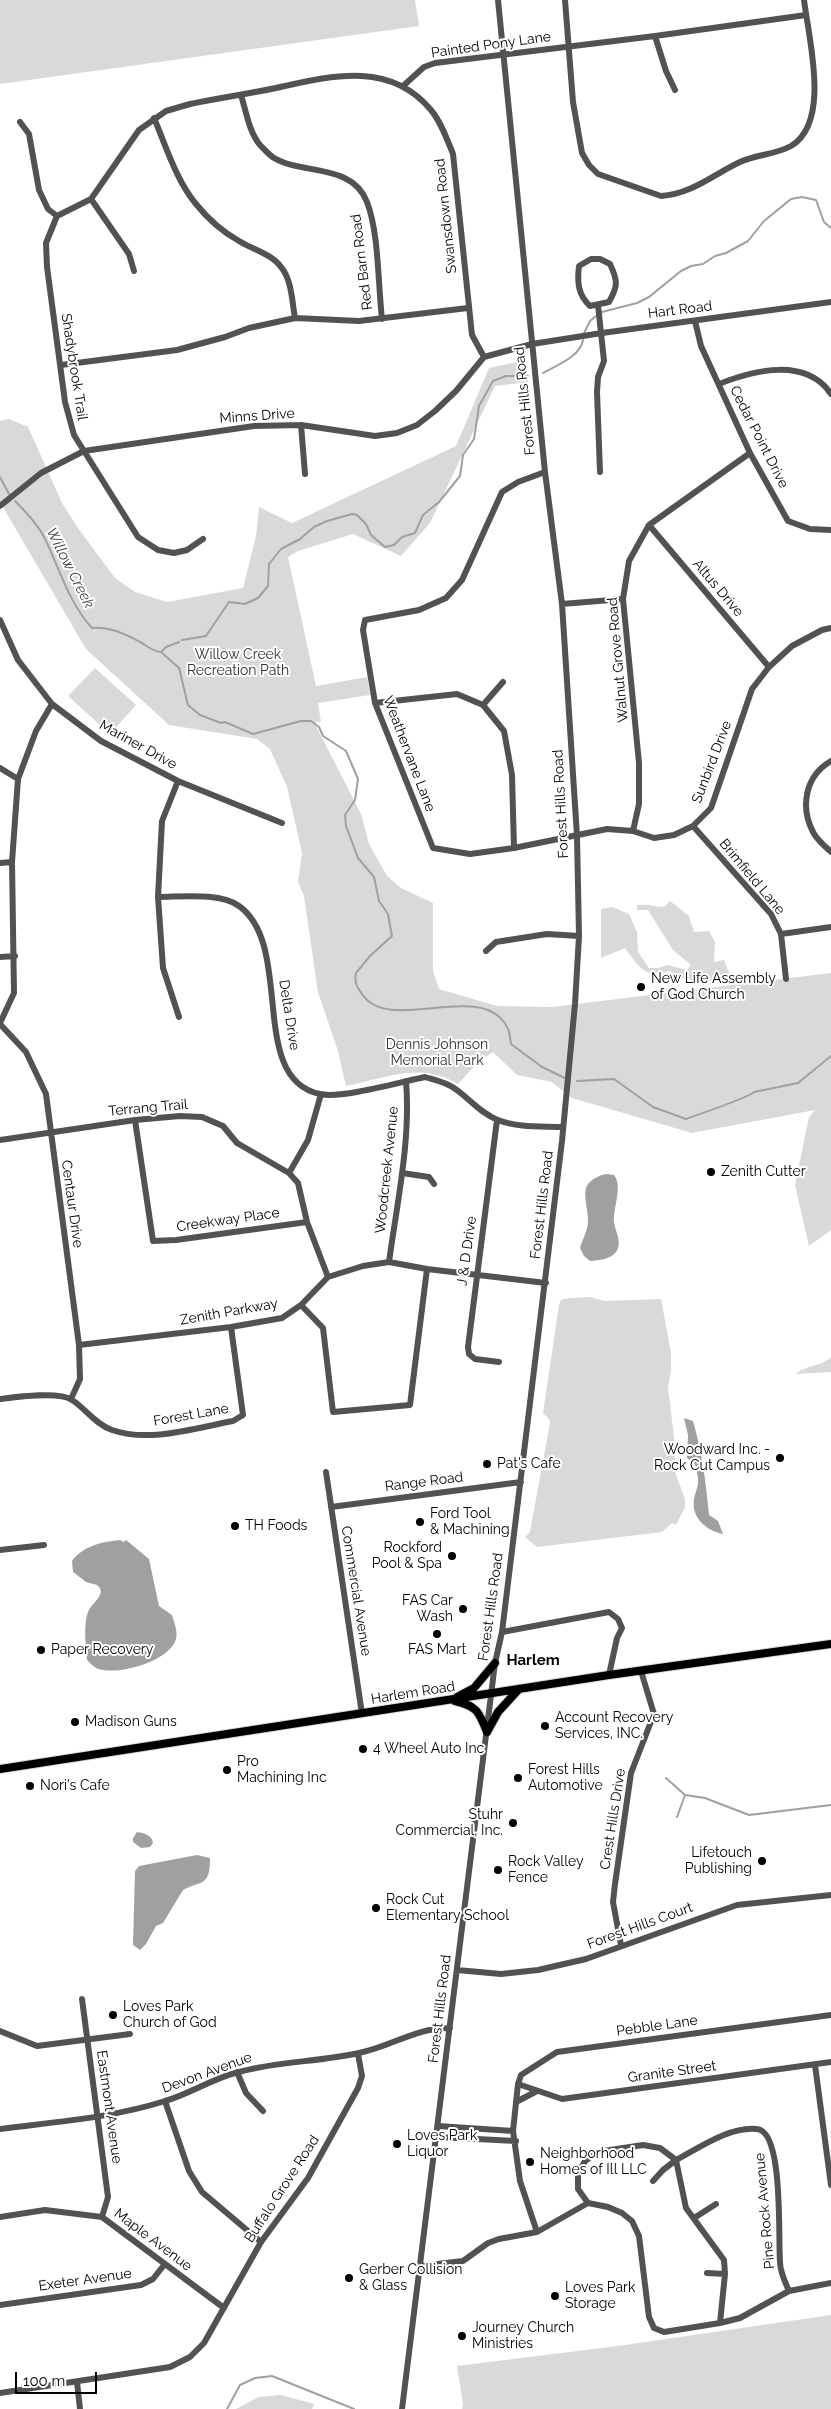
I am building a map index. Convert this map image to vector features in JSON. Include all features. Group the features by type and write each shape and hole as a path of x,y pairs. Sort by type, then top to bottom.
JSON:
{"main road":[{"name":"Harlem Road","path":"0,1769 609,1675 831,1644"},
{"path":"451,1700 474,1688 495,1663"},
{"path":"487,1732 498,1712 519,1689"},
{"path":"451,1700 474,1707 487,1732"}],"street":[{"name":"Forest Hills Road","path":"402,2409 495,1663 502,1632 546,1283 576,1004 579,936 577,836 562,604 545,472 498,0"},
{"path":"564,0 567,47 578,136 582,153 589,166 598,174 647,193 661,196 683,192 738,162 752,156 791,147 804,137 816,103 816,82 804,0"},
{"name":"Painted Pony Lane","path":"403,86 424,67 436,63 806,15"},
{"path":"655,36 666,71 675,90"},
{"path":"20,122 29,134 39,190 48,209 57,216 91,199 139,130 166,111 190,104 341,75 367,75 403,86"},
{"name":"Swansdown Road","path":"403,86 431,110 453,154 472,335 484,357"},
{"name":"Red Barn Road","path":"241,95 250,125 258,143 274,158 304,168 330,172 357,187 367,201 373,229 382,319"},
{"path":"154,118 180,178 195,203 222,230 281,266 289,285 295,318"},
{"path":"91,199 129,254 134,271"},
{"name":"Shadybrook Trail","path":"57,216 46,243 47,267 68,419 74,435 138,537 158,550 174,553 187,550 203,539"},
{"path":"591,259 600,259 610,264 615,275 617,289 609,302 598,305 590,306 582,299 577,282 579,266 591,259"},
{"name":"Hart Road","path":"532,344 602,332 831,302"},
{"path":"598,305 604,361 598,377 597,392 600,472"},
{"path":"61,366 177,350 225,337 249,328 295,318 359,321 468,308"},
{"name":"Cedar Point Drive","path":"695,321 701,346 750,453 788,520 810,529 831,530"},
{"path":"484,357 532,344"},
{"name":"Minns Drive","path":"0,506 41,473 84,451 254,426 301,426 375,436 397,433 417,425 435,411 456,391 484,357"},
{"path":"719,384 739,376 789,369 808,374 824,384 831,394"},
{"path":"301,426 305,474"},
{"name":"Walnut Grove Road","path":"633,831 639,804 640,763 623,599 629,561 649,525 750,453"},
{"name":"Weathervane Lane","path":"433,848 375,703 363,630 365,620 419,610 446,598 462,580 502,492 518,482 545,472"},
{"name":"Altus Drive","path":"649,525 769,667"},
{"path":"562,604 623,599"},
{"name":"Mariner Drive","path":"0,620 18,660 52,704 101,742 178,781 282,823"},
{"name":"Sunbird Drive","path":"433,848 470,854 514,848 607,829 633,831 654,838 674,835 693,826 711,808 752,688 769,667 792,646 822,630 831,628"},
{"path":"484,705 503,682"},
{"path":"375,703 457,694 484,705 504,731 512,775 514,848"},
{"path":"0,1024 14,993 15,956 12,862 18,779 36,731 52,704"},
{"path":"831,761 825,765 810,783 804,804 813,833 831,852"},
{"path":"0,768 18,779"},
{"path":"178,781 162,821 158,897 163,968 179,1016"},
{"name":"Brimfield Lane","path":"693,826 771,914 781,934 786,978"},
{"path":"0,864 12,862"},
{"name":"Delta Drive","path":"158,897 210,897 239,906 257,924 267,950 276,1032 283,1058 296,1080 308,1090 321,1094 346,1093 425,1077 438,1080 455,1088 473,1105 497,1120 518,1124 563,1127"},
{"path":"781,934 831,927"},
{"path":"486,951 496,942 547,934 579,936"},
{"path":"0,957 15,956"},
{"name":"Centaur Drive","path":"0,1024 26,1052 46,1094 49,1132 78,1346 80,1379 71,1399"},
{"name":"Woodcreek Avenue","path":"389,1262 402,1172 408,1101 406,1081"},
{"path":"321,1094 308,1140 289,1173 298,1182 307,1222 328,1277"},
{"name":"Terrang Trail","path":"0,1140 135,1120 180,1116 202,1117 223,1126 237,1144 289,1173"},
{"name":"Creekway Place","path":"135,1120 153,1241 176,1240 307,1222"},
{"name":"J & D Drive","path":"497,1120 468,1347 469,1354 475,1359 499,1362"},
{"path":"402,1172 429,1177 434,1184"},
{"name":"Zenith Parkway","path":"78,1346 231,1327 282,1318 301,1305 328,1277 363,1266 389,1262 426,1269 546,1283"},
{"path":"301,1305 323,1328 333,1412 410,1405 426,1269"},
{"name":"Forest Lane","path":"71,1399 87,1414 111,1430 143,1436 233,1421 242,1415 231,1327"},
{"path":"0,1399 32,1395 71,1399"},
{"name":"Commercial Avenue","path":"326,1472 362,1714"},
{"name":"Range Road","path":"331,1507 521,1482"},
{"path":"0,1550 44,1545"},
{"path":"502,1632 596,1613 610,1612 618,1619 622,1628 617,1638 609,1675"},
{"name":"Crest Hills Drive","path":"621,1945 613,1902 617,1867 631,1773 654,1714 641,1671"},
{"name":"Forest Hills Court","path":"456,1970 501,1974 538,1970 586,1959 737,1905 831,1895"},
{"name":"Eastmont Avenue","path":"82,1999 108,2197 102,2217"},
{"name":"Pebble Lane","path":"518,2084 522,2075 557,2052 831,2015"},
{"name":"Devon Avenue","path":"0,2129 98,2116 165,2101 237,2072 267,2065 358,2054 382,2047 418,2031 450,2028"},
{"path":"0,2031 37,2046 130,2034"},
{"name":"Buffalo Grove Road","path":"0,2393 170,2367 190,2357 204,2343 261,2242 308,2178 358,2088 362,2076 358,2054"},
{"name":"Granite Street","path":"518,2084 562,2099 831,2062"},
{"path":"815,2065 831,2185"},
{"path":"237,2072 246,2093 263,2111"},
{"path":"518,2084 513,2131 516,2141 520,2181 537,2232"},
{"path":"516,2102 537,2091"},
{"path":"165,2101 189,2171 202,2192 261,2242"},
{"path":"438,2126 513,2131"},
{"name":"Pine Rock Avenue","path":"676,2160 734,2131 756,2128 765,2131 770,2138 773,2153 779,2206 780,2264 789,2291"},
{"path":"437,2137 516,2141"},
{"path":"588,2203 578,2189 578,2174 585,2161 597,2152 643,2144 660,2148 676,2160 686,2208 724,2260 725,2274 720,2323"},
{"path":"653,2180 676,2160"},
{"path":"421,2266 463,2261 488,2244 499,2239 537,2232 588,2203 608,2207 622,2213 632,2221 639,2236 649,2317 654,2328 664,2332 740,2318 789,2291 831,2283"},
{"path":"694,2218 716,2204"},
{"name":"Maple Avenue","path":"0,2217 45,2210 102,2217 224,2308"},
{"name":"Exeter Avenue","path":"0,2305 141,2285 153,2279 164,2265"},
{"path":"707,2273 725,2274"},
{"path":"77,2382 80,2409"}],"green space":[{"path":"0,0 415,0 419,26 0,84"},
{"name":"Willow Creek Recreation Path","path":"526,360 528,382 495,386 430,523 401,556 353,534 298,551 288,557 316,686 367,677 370,695 318,703 321,722 316,722 316,726 361,814 369,844 387,876 401,888 433,903 433,971 439,989 497,1006 552,1007 831,973 831,1230 809,1246 795,1185 809,1117 815,1110 692,1133 572,1098 552,1082 517,1075 493,1052 479,1061 458,1084 431,1073 417,1072 403,1073 346,1086 338,1051 318,992 304,896 298,882 302,853 287,787 270,749 257,739 169,725 86,649 0,502 0,421 9,419 28,427 62,503 115,578 135,592 167,602 243,588 256,536 259,507 292,523 456,446 489,368"},
{"path":"95,668 136,705 110,734 68,696"},
{"path":"670,901 689,916 694,932 709,931 715,942 714,962 724,960 733,983 702,980 695,985 670,971 661,973 648,972 639,966 625,948 601,958 601,909 612,907 629,914 637,932 638,952 649,968 668,965 687,970 691,965 673,950 648,910 637,910 637,905 644,904 664,907"},
{"path":"590,1297 605,1301 661,1299 671,1353 671,1372 668,1387 675,1445 675,1472 685,1499 685,1507 676,1525 672,1523 662,1532 537,1547 525,1537 530,1532 550,1423 543,1413 559,1305 561,1300"},
{"path":"831,1357 831,1372 796,1374 822,1363"},
{"path":"831,2315 831,2409 462,2409 463,2404 457,2366 618,2346"},
{"path":"281,2395 314,2404 312,2409 236,2409 259,2397"}],"shaded area":[{"path":"606,1174 614,1175 618,1185 614,1222 619,1245 616,1252 610,1257 590,1261 584,1256 580,1248 588,1225 585,1192 590,1182 596,1177"},
{"path":"684,1418 693,1421 703,1468 709,1515 718,1521 723,1534 711,1530 701,1522 695,1512 694,1499 698,1479 695,1464 687,1458 688,1435"},
{"path":"120,1540 124,1542 126,1540 149,1559 159,1606 172,1615 176,1627 176,1639 172,1647 154,1660 129,1669 105,1670 96,1668 87,1660 85,1629 86,1617 100,1595 100,1588 97,1585 86,1582 73,1572 72,1561 87,1548"},
{"path":"137,1832 151,1838 153,1843 150,1847 141,1848 133,1842"},
{"path":"197,1855 210,1858 210,1867 206,1878 204,1881 183,1890 163,1923 156,1926 146,1944 140,1950 133,1945 135,1871 139,1866"}],"waterway":[{"path":"602,312 637,303 649,297 681,271 691,266 703,264 715,256 726,253 748,241 764,221 791,199 802,197 816,200 824,222 831,228"},
{"path":"584,333 590,321 596,316"},
{"path":"543,373 573,356 583,340"},
{"path":"182,640 206,636 229,602 245,604 258,598 268,586 269,564 281,549 300,539 314,527 327,521 352,514 357,515 366,524 371,535 385,547 394,545 402,537 415,533 423,515 439,502 460,476 463,455 474,439 479,406 493,381 506,376 528,376"},
{"name":"Willow Creek","path":"0,477 9,494"},
{"name":"Willow Creek","path":"15,501 40,530 71,597 92,628 117,631 135,639 152,650 161,652 179,668 188,705 200,715 221,723 225,722 253,734 301,721 311,721 319,727 323,736 346,751 358,779 355,800 345,815 346,826 358,858 374,877 379,901 388,914 392,936 370,956 356,973 356,984 362,994 375,1005 393,1010 459,1006 479,1008 496,1014 508,1029 511,1044 542,1067 565,1078"},
{"path":"161,652 166,647 179,642"},
{"name":"Willow Creek","path":"577,1081 614,1079 653,1107 686,1119 734,1102 754,1092 798,1083 831,1056"},
{"path":"666,1778 685,1795 705,1798 749,1815 831,1805"},
{"path":"677,1817 685,1795"},
{"path":"227,2409 240,2385 255,2378 272,2376 354,2409"}],"place":[{"name":"New Life Assembly of God Church","path":"641,987"},
{"name":"Zenith Cutter","path":"711,1172"},
{"name":"Woodward Inc. - Rock Cut Campus","path":"780,1458"},
{"name":"Pat's Cafe","path":"487,1464"},
{"name":"Ford Tool & Machining","path":"420,1522"},
{"name":"TH Foods","path":"235,1526"},
{"name":"Rockford Pool & Spa","path":"452,1556"},
{"name":"FAS Car Wash","path":"463,1609"},
{"name":"FAS Mart","path":"437,1634"},
{"name":"Paper Recovery","path":"41,1650"},
{"name":"Madison Guns","path":"75,1722"},
{"name":"Account Recovery Services, INC.","path":"545,1726"},
{"name":"4 Wheel Auto Inc","path":"363,1749"},
{"name":"Pro Machining Inc","path":"227,1770"},
{"name":"Forest Hills Automotive","path":"518,1778"},
{"name":"Nori's Cafe","path":"30,1786"},
{"name":"Stuhr Commercial, Inc.","path":"513,1823"},
{"name":"Lifetouch Publishing","path":"762,1861"},
{"name":"Rock Valley Fence","path":"498,1870"},
{"name":"Rock Cut Elementary School","path":"376,1908"},
{"name":"Loves Park Church of God","path":"113,2015"},
{"name":"Loves Park Liquor","path":"397,2144"},
{"name":"Neighborhood Homes of Ill LLC","path":"530,2162"},
{"name":"Gerber Collision & Glass","path":"349,2278"},
{"name":"Loves Park Storage","path":"555,2296"},
{"name":"Journey Church Ministries","path":"462,2336"}],"district":[{"name":"Harlem","path":"533,1660"}],"park label":[{"name":"Dennis Johnson Memorial Park","path":"437,1054"}]}
